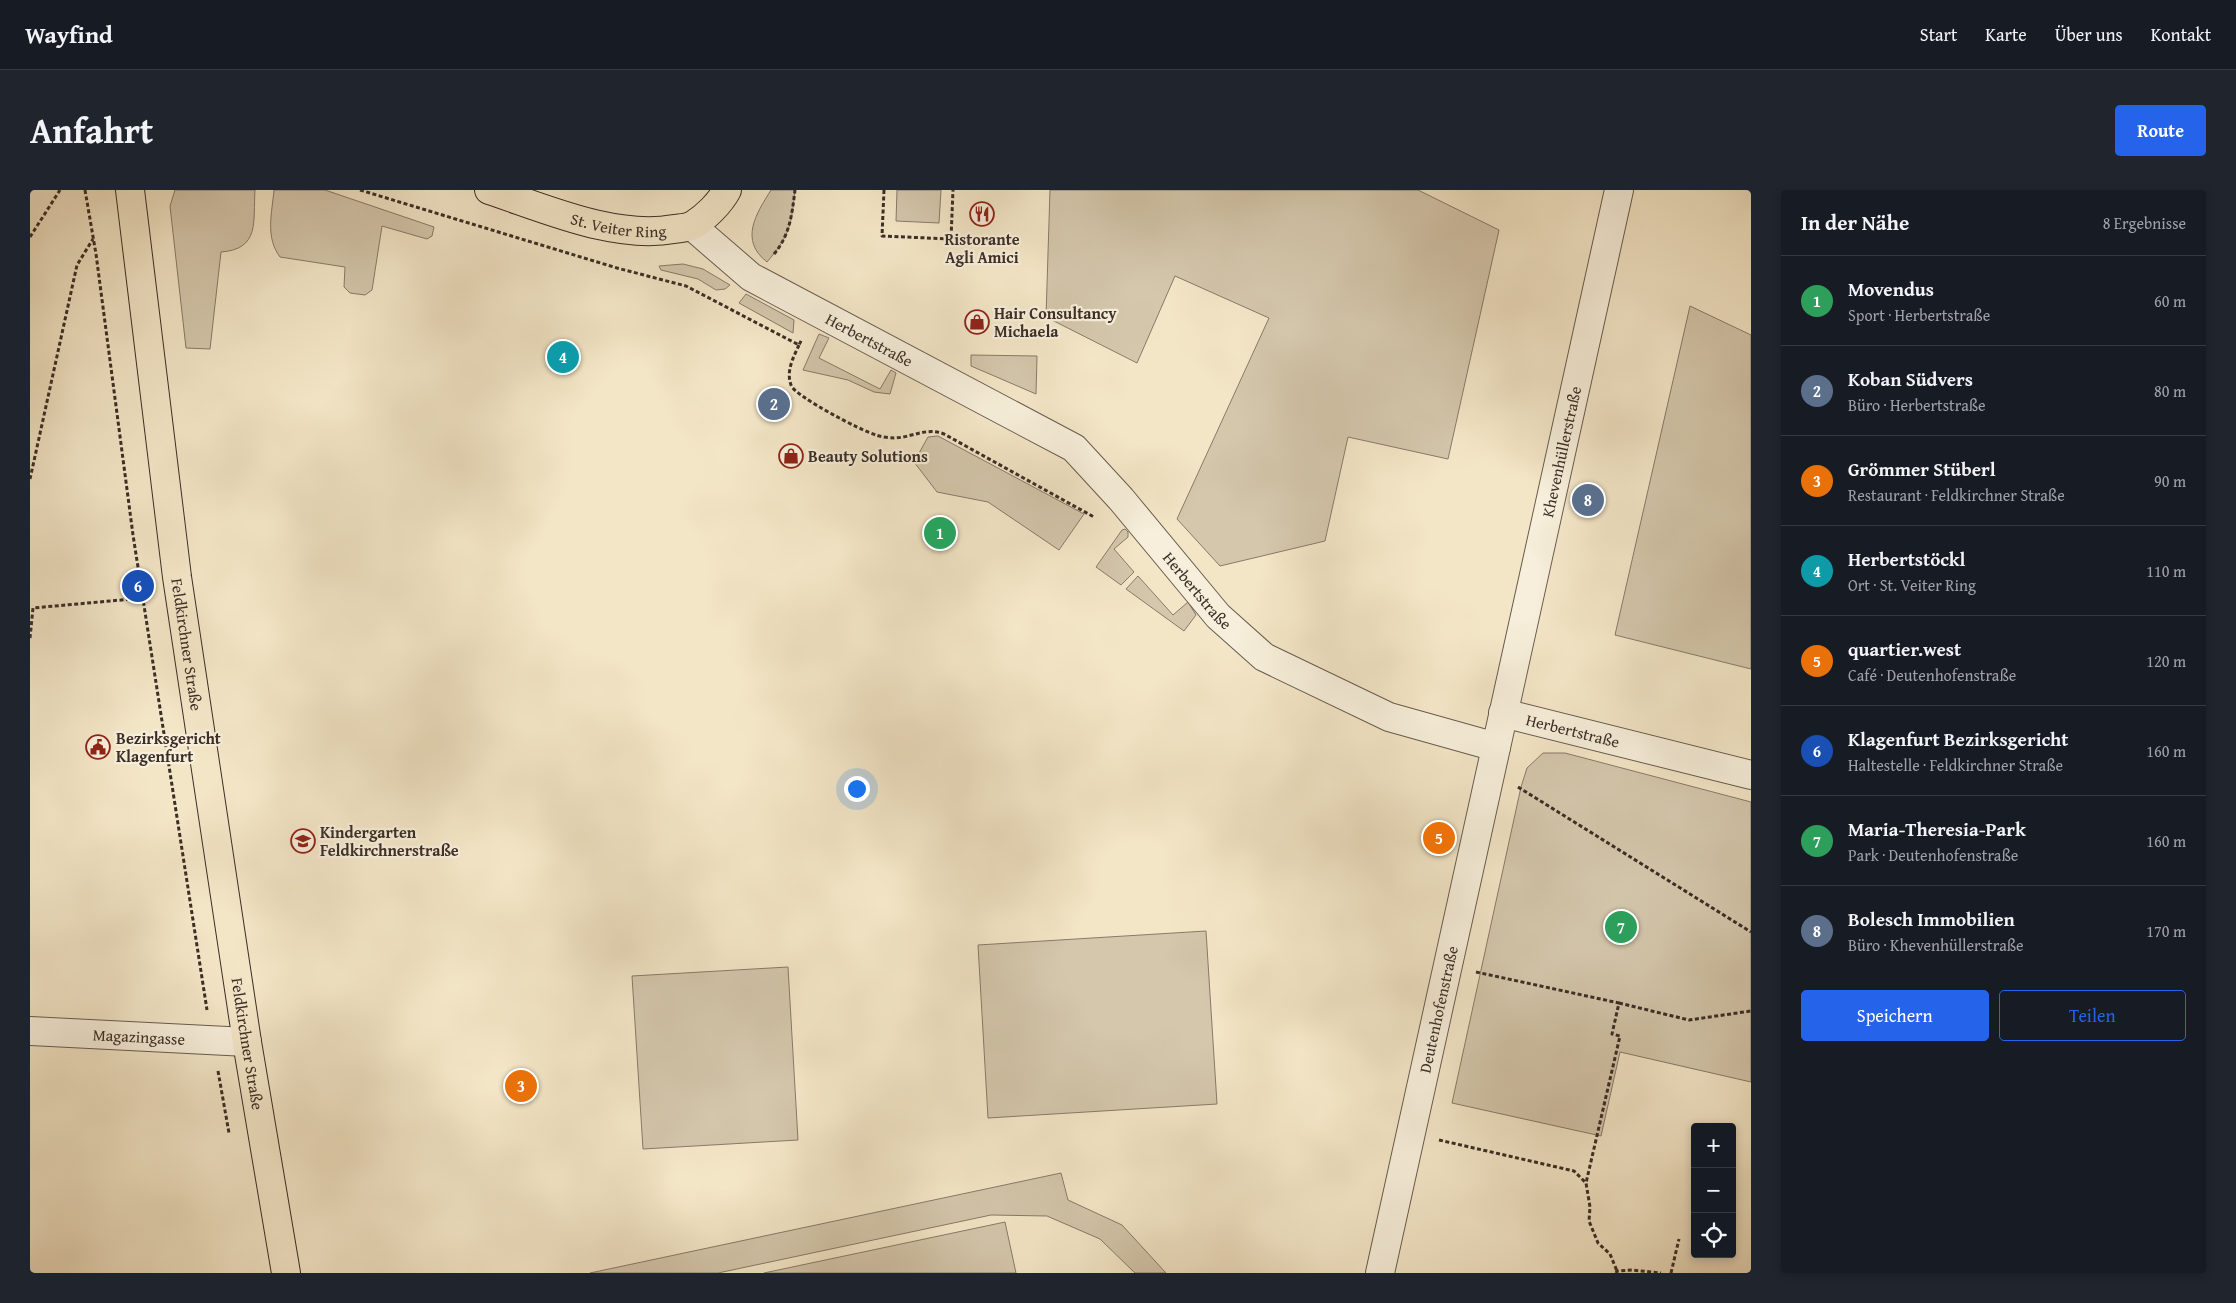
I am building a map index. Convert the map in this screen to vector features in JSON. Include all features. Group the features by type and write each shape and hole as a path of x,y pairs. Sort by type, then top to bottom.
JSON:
{"main road":[{"name":"Feldkirchner Straße","path":"130,190 176,568 247,1042 286,1273"},
{"name":"St. Veiter Ring","path":"489,190 575,218 624,230 654,233 692,226"},
{"path":"692,226 722,200 727,190"}],"street":[{"name":"Khevenhüllerstraße","path":"1503,713 1619,190"},
{"name":"Herbertstraße","path":"692,226 752,277 1074,448 1121,499 1218,616 1264,657 1389,717 1496,747 1503,713 1751,775"},
{"name":"Deutenhofenstraße","path":"1380,1273 1496,747"},
{"name":"Magazingasse","path":"30,1030 247,1042"}],"path":[{"path":"30,237 60,190"},
{"path":"85,190 144,598 212,1040"},
{"path":"360,190 617,268 686,286 708,296"},
{"path":"772,257 781,246 790,226 794,190"},
{"path":"884,190 882,236 951,239 953,190"},
{"path":"30,479 77,265 93,239"},
{"path":"799,345 788,372 791,387 799,395 848,423 876,436 896,438 935,430 1095,517"},
{"path":"30,638 31,608 144,598"},
{"path":"1488,783 1521,787 1751,932"},
{"path":"1448,966 1689,1020 1751,1011"},
{"path":"1618,1004 1612,1034 1620,1036 1586,1183 1590,1207 1589,1221 1598,1243 1610,1254 1616,1272 1632,1270 1661,1273"},
{"path":"1411,1133 1574,1171 1586,1183"},
{"path":"1671,1273 1679,1238"}],"shaded area":[{"path":"175,190 255,190 254,223 248,240 234,250 221,252 210,349 186,348 170,206"},
{"path":"274,190 325,190 434,227 432,236 427,239 382,226 372,290 365,295 350,293 344,287 345,267 280,257 272,241 271,233"},
{"path":"771,190 795,190 791,221 788,229 781,244 767,262 759,254 752,236 753,227 760,208"},
{"path":"897,190 941,190 939,223 896,221"},
{"path":"1050,190 1418,190 1499,230 1448,459 1348,437 1325,541 1220,566 1177,519 1269,318 1175,276 1137,363 1046,317"},
{"path":"683,264 703,269 730,285 725,289 716,290 698,279 661,270 659,266"},
{"path":"746,294 794,320 793,333 739,303"},
{"path":"1690,306 1751,335 1751,669 1615,635"},
{"path":"819,334 829,338 819,358 880,389 891,370 896,373 890,394 874,392 848,380 803,370"},
{"path":"971,355 1037,356 1036,394 971,366"},
{"path":"938,436 1084,514 1059,550 988,502 937,492 914,462 928,437"},
{"path":"1125,529 1128,532 1128,537 1114,549 1134,572 1121,585 1096,567 1122,530"},
{"path":"1138,576 1173,615 1188,602 1196,615 1184,631 1126,589"},
{"path":"1543,753 1565,753 1751,802 1751,1082 1620,1052 1601,1136 1452,1103 1521,787 1527,768"},
{"path":"1206,931 1217,1104 988,1118 978,945"},
{"path":"788,967 798,1140 643,1149 632,976"},
{"path":"1061,1173 1068,1200 1122,1225 1166,1273 1135,1273 1100,1239 1047,1216 991,1215 718,1273 590,1273"},
{"path":"1005,1222 1016,1273 764,1273"}],"place":[{"name":"Ristorante Agli Amici","path":"982,214"},
{"name":"Hair Consultancy Michaela","path":"977,322"},
{"name":"Herbertstöckl","path":"563,357"},
{"name":"Koban Südvers","path":"774,404"},
{"name":"Beauty Solutions","path":"791,456"},
{"name":"Bolesch Immobilien","path":"1588,500"},
{"name":"Movendus","path":"940,533"},
{"name":"Klagenfurt Bezirksgericht","path":"138,586"},
{"name":"Bezirksgericht Klagenfurt","path":"98,747"},
{"name":"quartier.west","path":"1439,838"},
{"name":"Kindergarten Feldkirchnerstraße","path":"303,841"},
{"name":"Maria-Theresia-Park","path":"1621,927"},
{"name":"Grömmer Stüberl","path":"521,1086"}]}
